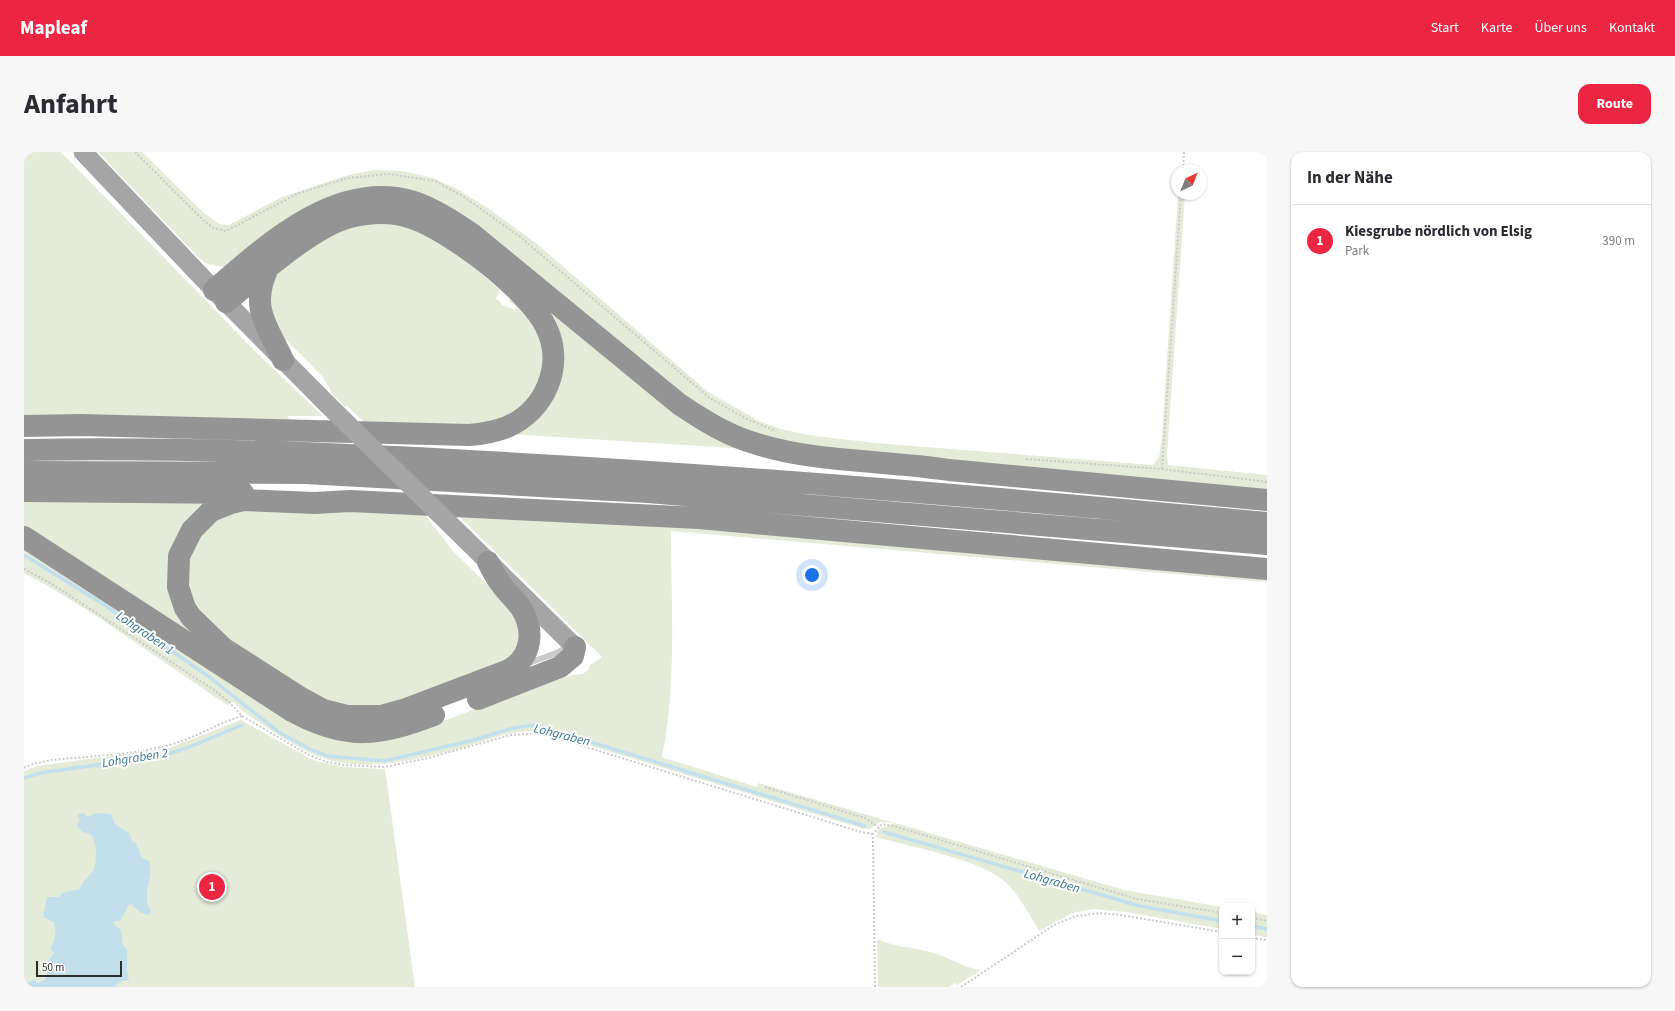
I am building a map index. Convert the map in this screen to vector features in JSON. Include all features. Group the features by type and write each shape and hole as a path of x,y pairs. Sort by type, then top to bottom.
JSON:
{"highway":[{"path":"220,296 285,233 321,212 346,202 364,199 382,198 410,201 438,213 472,234 679,404 725,431 755,444 795,453 910,464 949,470 1267,500"},
{"path":"24,426 89,425 468,435 498,430 517,422 535,407 546,391 551,379 553,356 550,334 540,316 522,295 455,240 425,223 412,218 386,213 372,213 348,217 325,227 267,270 220,296"},
{"path":"267,270 259,288 259,309 283,360"},
{"path":"24,450 307,452 650,470 903,490 1267,523"},
{"path":"650,470 856,466 911,470 949,470"},
{"path":"24,472 305,473 648,492 1267,544"},
{"path":"24,491 242,493 315,496 350,501 699,518 1267,569"},
{"path":"350,501 315,503 243,500 230,503 211,512 192,530 179,556 178,587 185,608 191,617 223,648 301,698 323,710 346,716 381,716 406,709 516,666 527,652 530,629 521,608 501,584 488,562"},
{"path":"24,536 292,711 318,724 334,729 371,732 409,724 560,667 573,656 574,645"}],"main road":[{"path":"83,152 283,360 574,645"}],"lane":[{"path":"516,666 559,652 574,645"}],"path":[{"path":"135,152 203,220 213,228 219,230 232,228 299,193 348,178 389,174 435,182 464,197 519,236 711,399 748,420 778,431"},
{"path":"1183,164 1184,152"},
{"path":"1162,470 1181,200"},
{"path":"1022,459 1162,470 1267,482"},
{"path":"24,569 52,584 214,690 229,702 242,716 309,755 327,762 365,767 384,767 428,758 511,735 540,733 861,832 873,834"},
{"path":"24,768 33,764 51,760 162,746 183,740 228,720 242,716"},
{"path":"765,787 865,818 878,827"},
{"path":"875,987 873,834 878,827 887,824 1137,898 1219,912"},
{"path":"961,987 1044,932 1076,916 1100,913 1120,915 1219,932"},
{"path":"1255,919 1267,921"},
{"path":"1255,938 1267,940"}],"green space":[{"path":"24,152 61,152 258,354 323,416 287,416 293,423 24,416"},
{"path":"98,152 142,152 204,213 219,224 229,225 282,197 348,175 374,170 402,171 433,178 459,190 489,209 536,243 708,392 757,420 781,429 808,435 875,443 1153,465 1159,457 1162,435 1178,200 1185,200 1167,455 1168,465 1267,475 1267,491 799,448 717,421 418,198 224,267 207,264 198,257"},
{"path":"377,203 419,211 456,230 490,255 673,406 708,429 747,446 748,449 509,434 514,429 524,424 535,414 552,389 556,375 558,354 552,328 540,308 494,263 458,235 419,214 404,210 381,207 366,208 333,217 304,234 250,276 247,272 292,237 322,219 357,206"},
{"path":"377,219 433,233 499,289 499,293 496,298 502,305 515,310 516,306 510,302 510,298 533,315 547,356 530,404 485,427 365,423 333,395 323,377 273,327 267,283 318,237"},
{"path":"24,499 220,500 203,511 177,603 339,725 24,530"},
{"path":"231,509 380,510 385,514 425,515 454,552 505,602 522,625 516,657 366,712 305,694 209,629 184,586 192,540"},
{"path":"456,513 602,520 1267,576 1267,582 671,531 672,644 670,702 662,757 757,787 759,783 1124,890 1219,906 1219,928 1126,912 1094,909 1072,913 1039,931 1014,892 1004,881 993,873 943,854 875,837 879,829 894,823 879,822 870,829 864,829 542,731 513,733 447,752 392,763 355,764 337,762 319,757 265,727 233,702 227,705 98,617 24,573 24,544 299,726 431,725 572,675 583,674 589,669 590,665 602,657"},
{"path":"241,720 315,761 345,767 385,769 415,987 24,987 24,771 37,766 169,748"},
{"path":"1255,913 1267,915 1267,937 1255,935"},
{"path":"877,939 892,944 934,953 969,967 981,970 957,985 955,983 949,987 878,987"}],"water":[{"path":"80,813 85,814 88,817 96,813 111,814 115,824 129,833 132,841 136,843 142,858 149,861 150,873 147,898 151,911 149,915 141,913 131,904 121,920 113,922 121,930 123,946 127,949 127,970 129,980 121,981 115,987 24,987 24,985 34,979 38,983 45,980 48,968 45,965 54,953 50,948 55,936 54,922 43,917 47,897 59,897 62,893 80,889 82,883 94,869 96,856 93,838 88,833 82,832 77,825 80,819 77,815"}],"waterway":[{"name":"Lohgraben","path":"24,555 106,606 208,676 280,733 327,756 384,761 470,741 513,728 535,725 865,826"},
{"name":"Lohgraben 2","path":"24,778 40,773 161,756 187,748 242,725"},
{"name":"Lohgraben","path":"884,832 1140,906 1219,920"},
{"name":"Lohgraben","path":"1255,927 1267,929"}],"place":[{"name":"Kiesgrube nördlich von Elsig","path":"212,887"}],"water label":[{"name":"Lohgraben 1","path":"145,633"}]}
